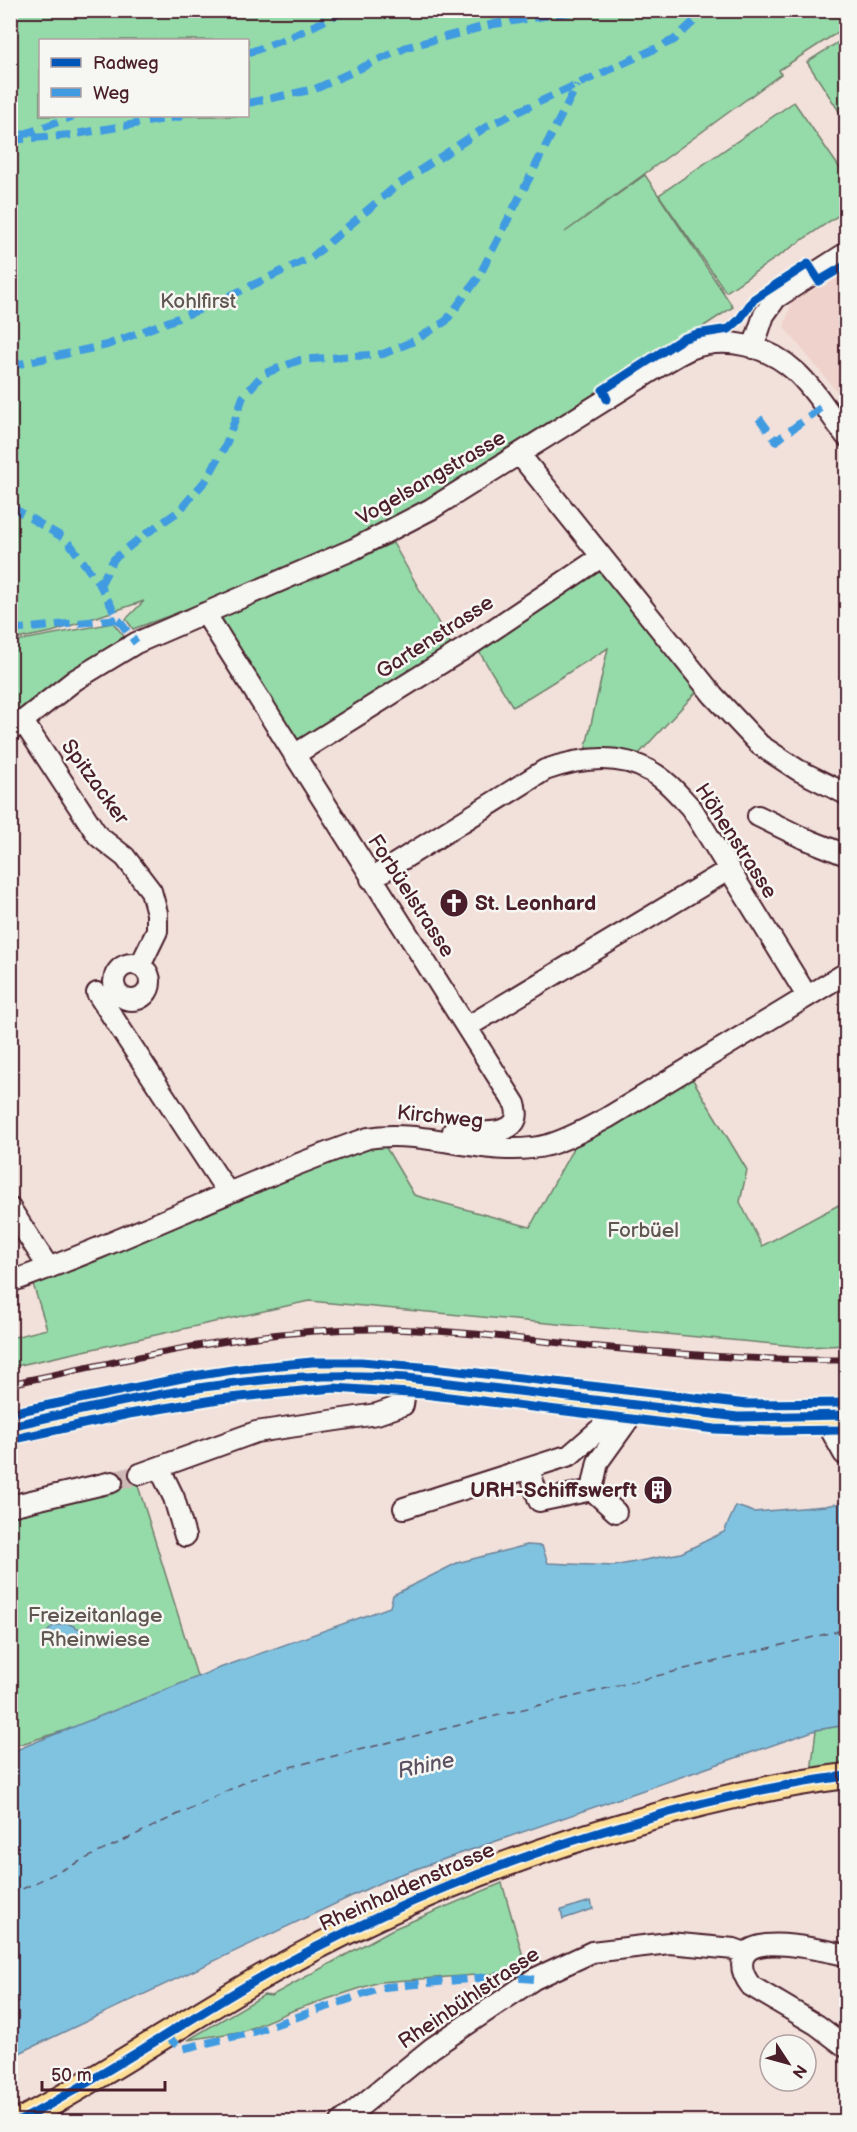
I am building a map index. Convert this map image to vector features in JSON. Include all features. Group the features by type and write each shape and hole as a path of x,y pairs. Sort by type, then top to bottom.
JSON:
{"main road":[{"path":"10,1426 241,1381 362,1374 738,1417 835,1416"},
{"name":"Rheinhaldenstrasse","path":"18,2121 91,2082 252,1982 336,1936 417,1899 511,1861 652,1817 753,1792 846,1776"}],"street":[{"path":"753,348 764,315 776,297 846,253"},
{"name":"Vogelsangstrasse","path":"16,725 75,680 136,643 354,549 431,509 692,348 721,343 753,348 780,359 804,380 846,436"},
{"path":"520,455 713,695 760,745 798,770 846,794"},
{"name":"Gartenstrasse","path":"294,755 470,645 601,557"},
{"name":"Forbüelstrasse","path":"205,613 515,1104 518,1114 514,1125 494,1132 434,1131 422,1137"},
{"name":"Spitzacker","path":"16,725 98,836 124,857 151,891 157,913 157,931 140,966"},
{"name":"Höhenstrasse","path":"371,879 545,770 566,762 593,758 625,760 650,771 673,788 692,809 807,996"},
{"path":"758,816 846,855"},
{"path":"467,1028 728,870"},
{"name":"Kirchweg","path":"10,1282 368,1138 384,1135 422,1137 486,1147 524,1148 547,1145 575,1135 607,1118 807,996 844,980"},
{"path":"97,993 228,1193"},
{"path":"10,1208 49,1268"},
{"path":"140,1474 160,1469 256,1432 377,1414 403,1405 407,1378"},
{"path":"404,1508 570,1455 628,1404"},
{"path":"592,1490 598,1462 628,1404"},
{"path":"835,1416 844,1454 846,1454"},
{"path":"529,1468 539,1501 592,1490"},
{"path":"160,1469 174,1498 185,1536"},
{"path":"10,1506 112,1482"},
{"path":"592,1490 616,1512"},
{"name":"Rheinbühlstrasse","path":"341,2121 432,2048 534,1979 592,1952 669,1943 724,1948 745,1953 761,1945 783,1945 846,1955"},
{"path":"745,1953 741,1962 742,1971 751,1986 818,2025 846,2047"}],"shaded area":[{"path":"846,272 846,403 784,327 792,301"}],"green space":[{"name":"Kohlfirst","path":"11,11 846,11 846,27 779,70 781,74 565,232 645,175 733,307 472,478 355,542 226,595 133,629 126,619 144,601 52,632 11,640"},
{"path":"846,37 846,122 807,62"},
{"path":"794,102 846,177 846,210 726,292 659,195"},
{"path":"393,543 451,645 296,745 214,618"},
{"path":"600,564 701,687 636,757 585,751 608,648 513,707 478,650"},
{"path":"113,623 124,636 11,720 11,642"},
{"name":"Forbüel","path":"690,1075 747,1170 740,1202 762,1246 846,1201 846,1345 806,1347 309,1301 11,1367 10,1338 47,1329 32,1281 381,1139 414,1195 530,1227 576,1143"},
{"name":"Freizeitanlage Rheinwiese","path":"135,1476 198,1679 73,1728 11,1747 11,1501"},
{"path":"846,1725 846,1769 811,1773 816,1730"},
{"path":"502,1883 529,1977 503,1973 379,1982 294,2010 244,2031 188,2040 264,1995 271,1996 393,1929"}],"water":[{"name":"Rhine","path":"846,1502 846,1725 816,1730 390,1878 11,2057 11,1752 217,1669 390,1607 393,1595 457,1563 527,1545 542,1546 548,1563 614,1566 681,1553 724,1532 736,1506 754,1512"},
{"path":"67,1623 84,1631 87,1643 65,1646 55,1641 47,1632 53,1626"},
{"path":"591,1901 593,1909 563,1919 561,1910"}],"ferry route":[{"path":"10,1895 262,1774 846,1629"}],"tunnel":[{"path":"112,1482 140,1474"}],"railway":[{"path":"10,1384 147,1355 238,1339 330,1330 430,1331 685,1354 846,1360"}],"marked path":[{"path":"249,53 293,36 346,10"},
{"path":"249,103 315,89 407,47 494,24 583,10"},
{"path":"10,366 107,345 204,308 312,257 396,186 489,125 674,40 706,10"},
{"path":"100,585 114,559 179,511 206,480 226,445 243,397 263,374 300,360 383,354 414,341 446,321 478,278 577,85"},
{"path":"22,135 71,117"},
{"path":"10,140 70,135 177,117"},
{"path":"759,418 776,441 823,406"},
{"path":"10,506 67,540 100,585 118,619 136,643"},
{"path":"10,630 118,619"},
{"path":"166,2036 182,2049 253,2032 385,1987 500,1976 534,1979"}],"cycle path":[{"path":"607,399 603,390 682,339 729,329 739,320 754,299 808,264 819,281 846,265"},
{"path":"10,1413 187,1377 312,1362 361,1362 433,1368 747,1404 846,1403"},
{"path":"10,1426 108,1404 207,1387 257,1380 357,1376 407,1378 738,1417 846,1415"},
{"path":"10,1440 129,1414 219,1399 334,1388 424,1394 715,1429 846,1430"},
{"path":"18,2122 253,1982 345,1933 441,1889 538,1852 664,1814 767,1789 846,1776"}],"place":[{"name":"St. Leonhard","path":"454,903"},
{"name":"URH-Schiffswerft","path":"658,1490"}]}
